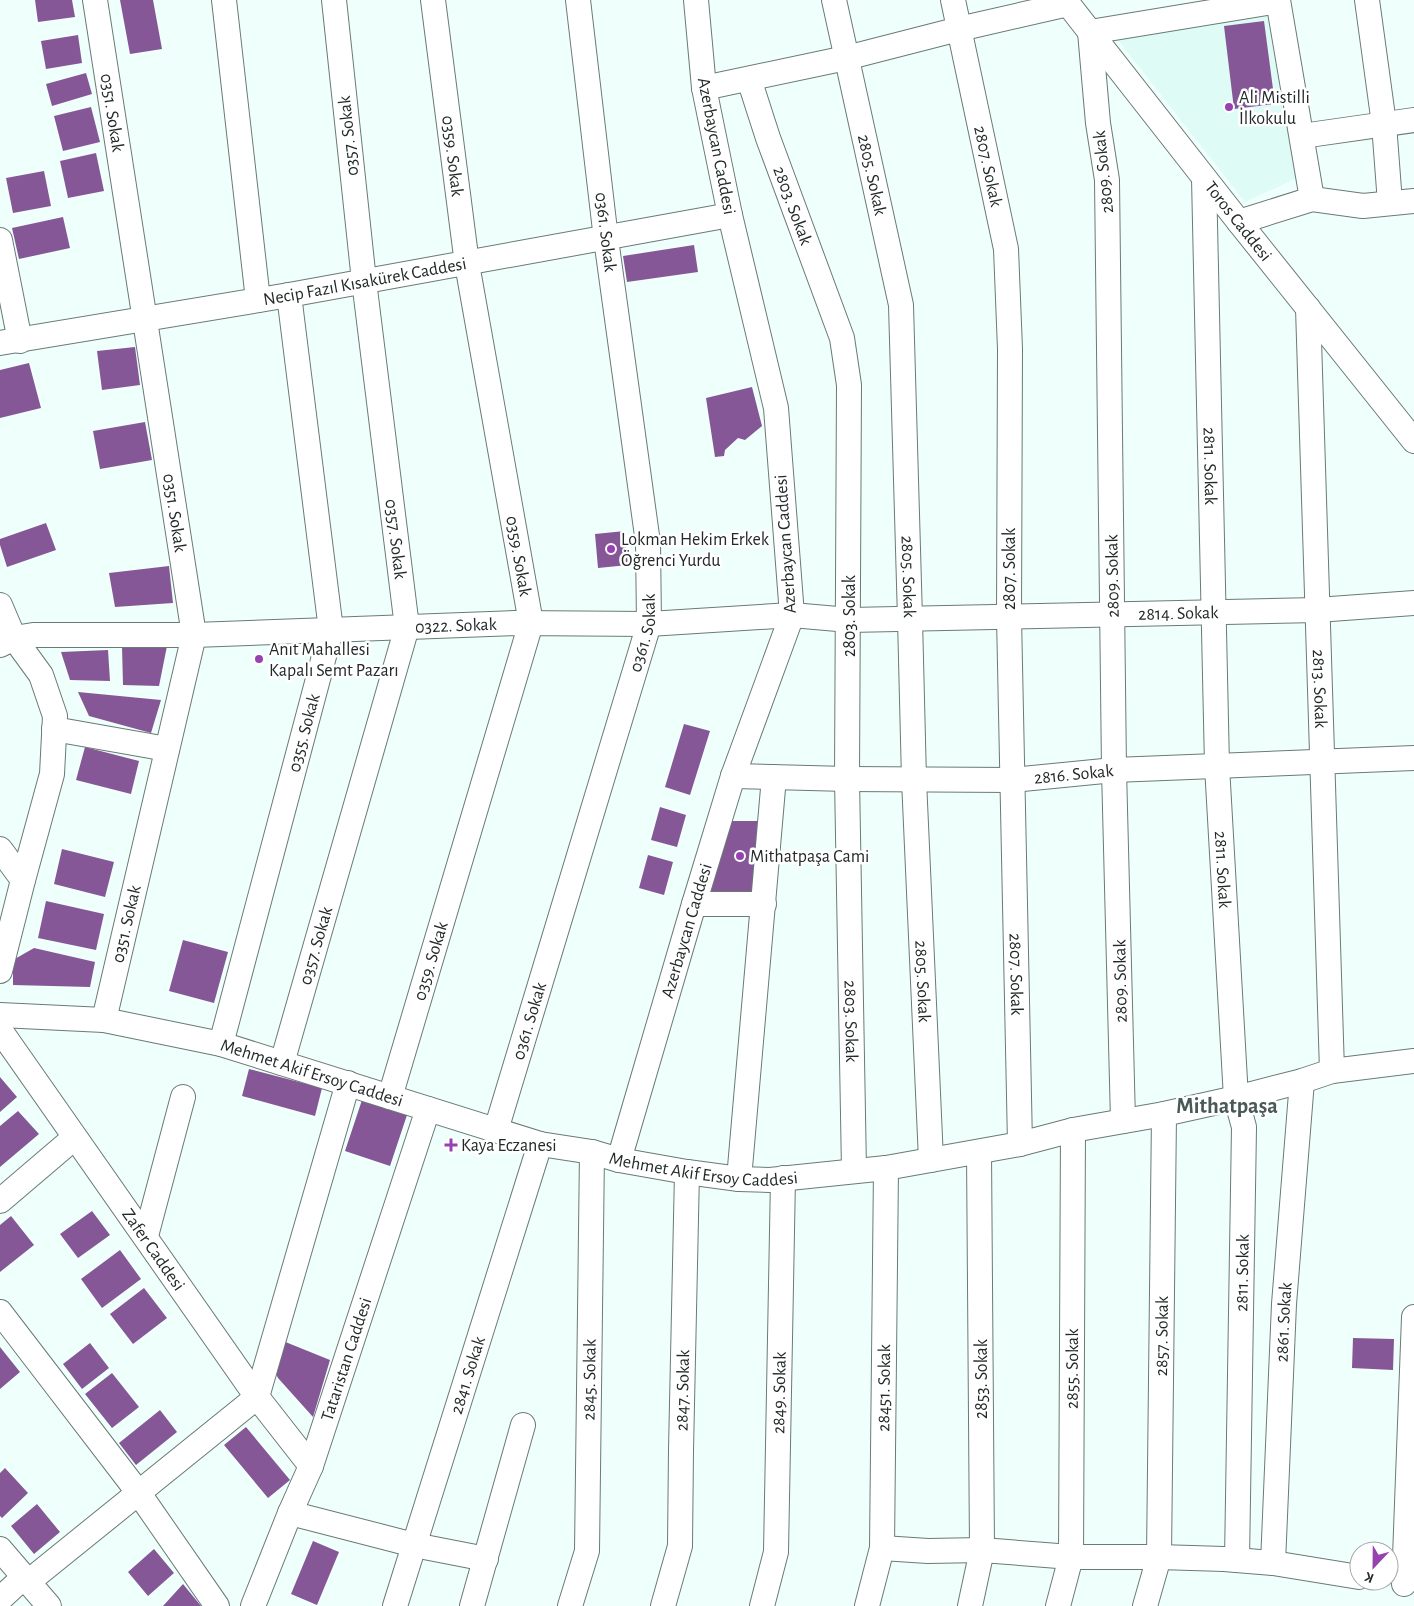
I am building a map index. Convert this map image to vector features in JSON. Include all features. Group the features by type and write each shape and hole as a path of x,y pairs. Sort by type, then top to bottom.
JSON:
{"street":[{"name":"0351. Sokak","path":"95,0 194,635 104,1020"},
{"path":"224,0 258,300"},
{"name":"0357. Sokak","path":"282,1063 407,627 364,281 334,0"},
{"name":"0359. Sokak","path":"390,1097 531,623 467,264 433,0"},
{"name":"0361. Sokak","path":"496,1130 649,624 648,543 606,239 578,0"},
{"name":"Azerbaycan Caddesi","path":"620,1160 694,904 734,776 792,615 776,408 730,215 704,88 696,0"},
{"name":"2805. Sokak","path":"834,0 900,305 914,780 931,1160"},
{"name":"2807. Sokak","path":"952,0 1006,249 1010,349 1009,617 1020,1144"},
{"path":"1368,0 1384,124 1390,203"},
{"path":"1090,32 1176,9 1278,1 1312,198"},
{"path":"704,88 846,58 1066,2"},
{"name":"Toros Caddesi","path":"1066,2 1414,440"},
{"name":"2809. Sokak","path":"1090,32 1098,123 1107,180 1114,770 1123,1121"},
{"name":"2803. Sokak","path":"749,79 768,138 842,338 849,386 847,780 854,1170"},
{"path":"1302,136 1414,120"},
{"name":"2811. Sokak","path":"1204,178 1217,766 1236,1098 1244,1127 1237,1560"},
{"path":"1239,222 1312,198 1363,206 1414,201"},
{"name":"Necip Fazıl Kısakürek Caddesi","path":"10,342 467,264 730,215"},
{"path":"0,240 10,342"},
{"name":"0355. Sokak","path":"221,1044 332,630 289,295"},
{"name":"2813. Sokak","path":"1308,308 1332,1070"},
{"name":"2814. Sokak","path":"792,615 849,620 910,619 1317,610 1414,603"},
{"path":"0,605 7,642 41,675 55,716 52,774 0,971"},
{"name":"0322. Sokak","path":"7,642 33,636 194,635 531,623 649,624 792,615"},
{"path":"54,729 167,749"},
{"name":"2816. Sokak","path":"734,776 847,780 1012,780 1114,770 1414,758"},
{"path":"739,1179 774,777"},
{"path":"0,849 23,880"},
{"path":"694,904 764,904"},
{"name":"Mehmet Akif Ersoy Caddesi","path":"0,1015 104,1020 221,1044 540,1144 592,1152 620,1160 687,1172 739,1179 783,1178 886,1168 979,1152 1020,1144 1073,1130 1164,1114 1236,1098 1302,1081 1332,1070 1414,1061"},
{"name":"Zafer Caddesi","path":"0,1030 257,1397 311,1466"},
{"name":"2861. Sokak","path":"1273,1563 1284,1304 1302,1081"},
{"path":"0,1599 257,1397 348,1083"},
{"path":"146,1236 183,1097"},
{"name":"Tataristan Caddesi","path":"254,1606 290,1513 311,1466 428,1110"},
{"name":"2857. Sokak","path":"1145,1606 1159,1557 1164,1114"},
{"name":"2855. Sokak","path":"1058,1606 1071,1557 1073,1130"},
{"path":"0,1200 74,1138"},
{"name":"2841. Sokak","path":"395,1606 540,1144"},
{"name":"2845. Sokak","path":"570,1606 587,1551 592,1152"},
{"name":"2853. Sokak","path":"970,1606 982,1550 979,1152"},
{"name":"28451. Sokak","path":"867,1606 882,1548 886,1168"},
{"name":"2847. Sokak","path":"663,1606 680,1546 687,1172"},
{"name":"2849. Sokak","path":"762,1606 776,1552 783,1178"},
{"path":"0,1312 138,1492 218,1606"},
{"path":"1401,1584 1414,1317"},
{"path":"472,1606 523,1425"},
{"path":"290,1513 414,1545 486,1559"},
{"path":"882,1548 928,1551 982,1550 1071,1557 1159,1557 1237,1560 1273,1563 1349,1575"},
{"path":"0,1549 49,1606"}],"shaded area":[{"name":"Ali Mistilli İlkokulu","path":"1273,10 1297,178 1245,202 1115,36"}],"building":[{"path":"35,0 72,0 75,17 38,22"},
{"path":"120,0 153,0 162,49 130,54"},
{"path":"1264,21 1275,104 1234,109 1224,26"},
{"path":"78,35 82,63 46,69 41,41"},
{"path":"86,73 92,94 52,106 46,84"},
{"path":"91,107 100,142 63,151 54,116"},
{"path":"96,153 104,191 68,198 60,161"},
{"path":"44,171 51,206 13,213 6,178"},
{"path":"63,217 70,248 19,259 12,228"},
{"path":"694,245 698,272 627,282 623,256"},
{"path":"135,347 140,385 102,390 97,351"},
{"path":"29,363 41,408 0,418 0,370"},
{"path":"752,387 762,426 745,440 738,438 725,450 724,456 715,457 706,398"},
{"path":"145,422 152,460 100,469 93,431"},
{"path":"46,523 56,550 7,567 0,539"},
{"name":"Lokman Hekim Erkek Öğrenci Yurdu","path":"625,531 628,565 598,568 595,534"},
{"path":"169,566 173,603 115,607 109,573"},
{"path":"167,646 159,686 123,685 122,647"},
{"path":"108,650 110,681 70,680 61,652"},
{"path":"78,692 161,700 151,733 89,716"},
{"path":"684,724 710,731 690,795 665,787"},
{"path":"85,747 139,761 131,794 76,780"},
{"path":"660,807 686,815 677,847 651,840"},
{"name":"Mithatpaşa Cami","path":"731,821 761,821 757,894 711,891"},
{"path":"62,849 114,862 105,897 54,884"},
{"path":"648,855 673,862 664,895 639,888"},
{"path":"46,901 104,914 96,950 38,938"},
{"path":"183,940 228,952 214,1003 169,991"},
{"path":"34,948 95,962 90,987 13,985 13,960"},
{"path":"249,1069 322,1088 315,1116 242,1096"},
{"path":"0,1077 17,1097 0,1112"},
{"path":"362,1100 407,1115 390,1166 345,1151"},
{"path":"18,1111 39,1134 0,1167 0,1126"},
{"path":"92,1211 110,1235 78,1258 60,1234"},
{"path":"11,1216 34,1245 0,1272 0,1225"},
{"path":"120,1250 141,1279 102,1308 81,1279"},
{"path":"144,1288 167,1318 133,1344 110,1314"},
{"path":"1353,1338 1394,1339 1393,1370 1352,1368"},
{"path":"283,1341 330,1360 313,1417 278,1378 275,1372"},
{"path":"90,1343 109,1368 82,1389 63,1364"},
{"path":"0,1347 20,1372 0,1389"},
{"path":"112,1373 139,1407 112,1428 85,1394"},
{"path":"160,1410 177,1432 136,1465 119,1443"},
{"path":"246,1427 290,1480 268,1498 224,1445"},
{"path":"5,1468 28,1493 2,1518 0,1516 0,1473"},
{"path":"37,1504 60,1532 34,1554 11,1526"},
{"path":"313,1541 339,1552 317,1605 291,1594"},
{"path":"154,1549 174,1573 148,1596 128,1572"},
{"path":"183,1584 201,1606 163,1606"}],"place":[{"name":"Ali Mistilli İlkokulu","path":"1229,107"},
{"name":"Lokman Hekim Erkek Öğrenci Yurdu","path":"611,549"},
{"name":"Anıt Mahallesi Kapalı Semt Pazarı","path":"259,659"},
{"name":"Mithatpaşa Cami","path":"740,856"},
{"name":"Kaya Eczanesi","path":"451,1145"}],"district":[{"name":"Mithatpaşa","path":"1227,1105"}]}
